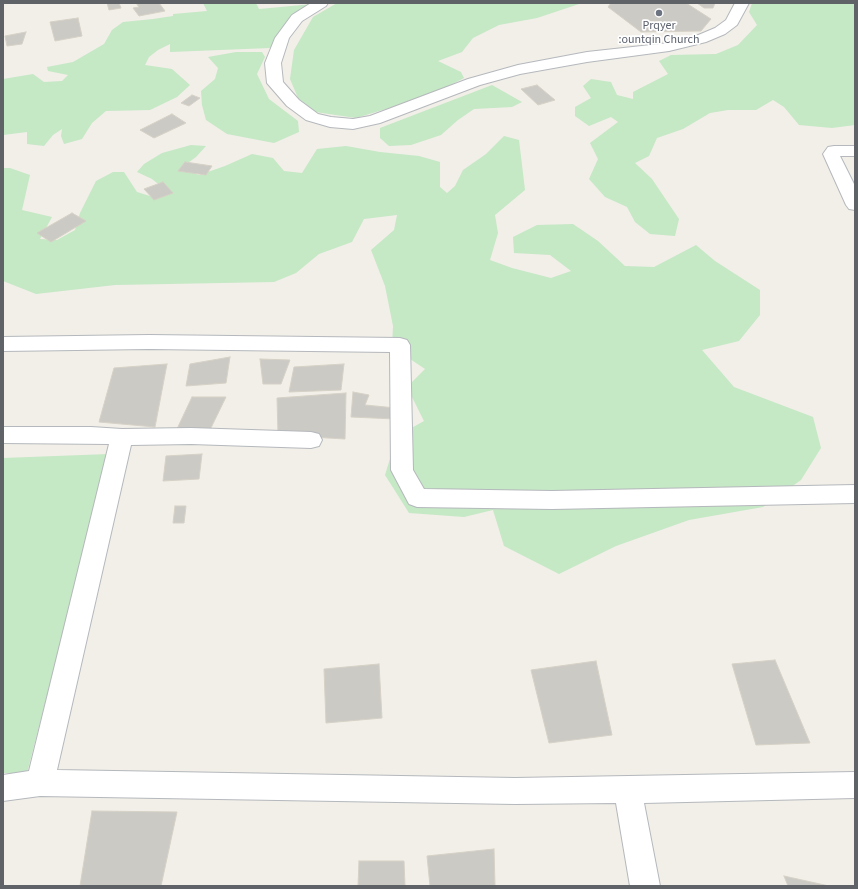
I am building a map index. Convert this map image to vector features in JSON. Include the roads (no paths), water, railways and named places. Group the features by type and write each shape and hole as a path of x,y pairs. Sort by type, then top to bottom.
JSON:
{"street":[{"path":"321,3 297,18 282,38 273,63 274,83 294,103 312,117 330,122 353,124 374,120 474,82 518,70 587,57 669,47 701,39 720,31 732,22 742,3"},
{"path":"855,151 834,151 831,154 855,205"},
{"path":"3,344 149,342 400,345 402,470 417,498 552,500 855,494"},
{"path":"3,435 91,435 122,437 191,436 311,440"},
{"path":"40,783 122,437"},
{"path":"3,788 40,783 451,790 628,790 855,785"},
{"path":"628,790 645,886"}],"place":[{"name":"Prqyer :ountqin Church","path":"659,13"}]}
